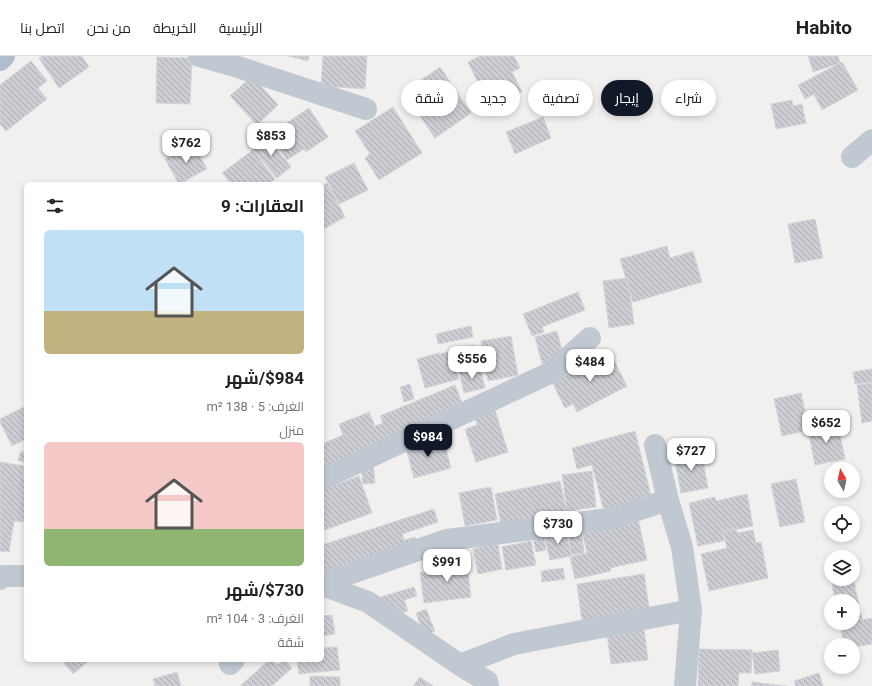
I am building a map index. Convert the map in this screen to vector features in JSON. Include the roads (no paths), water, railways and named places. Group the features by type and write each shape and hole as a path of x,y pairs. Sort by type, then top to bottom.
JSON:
{"main road":[{"path":"0,60 4,56"}],"street":[{"path":"199,56 238,67 366,109"},
{"path":"852,157 872,140"},
{"path":"324,478 552,372 590,338"},
{"path":"655,445 668,500 682,547 691,610 685,686"},
{"path":"324,583 446,540 609,519 668,500"},
{"path":"0,578 4,576 24,576"},
{"path":"324,585 368,602 460,665 487,681 488,686"},
{"path":"460,665 514,644 691,610"}]}
